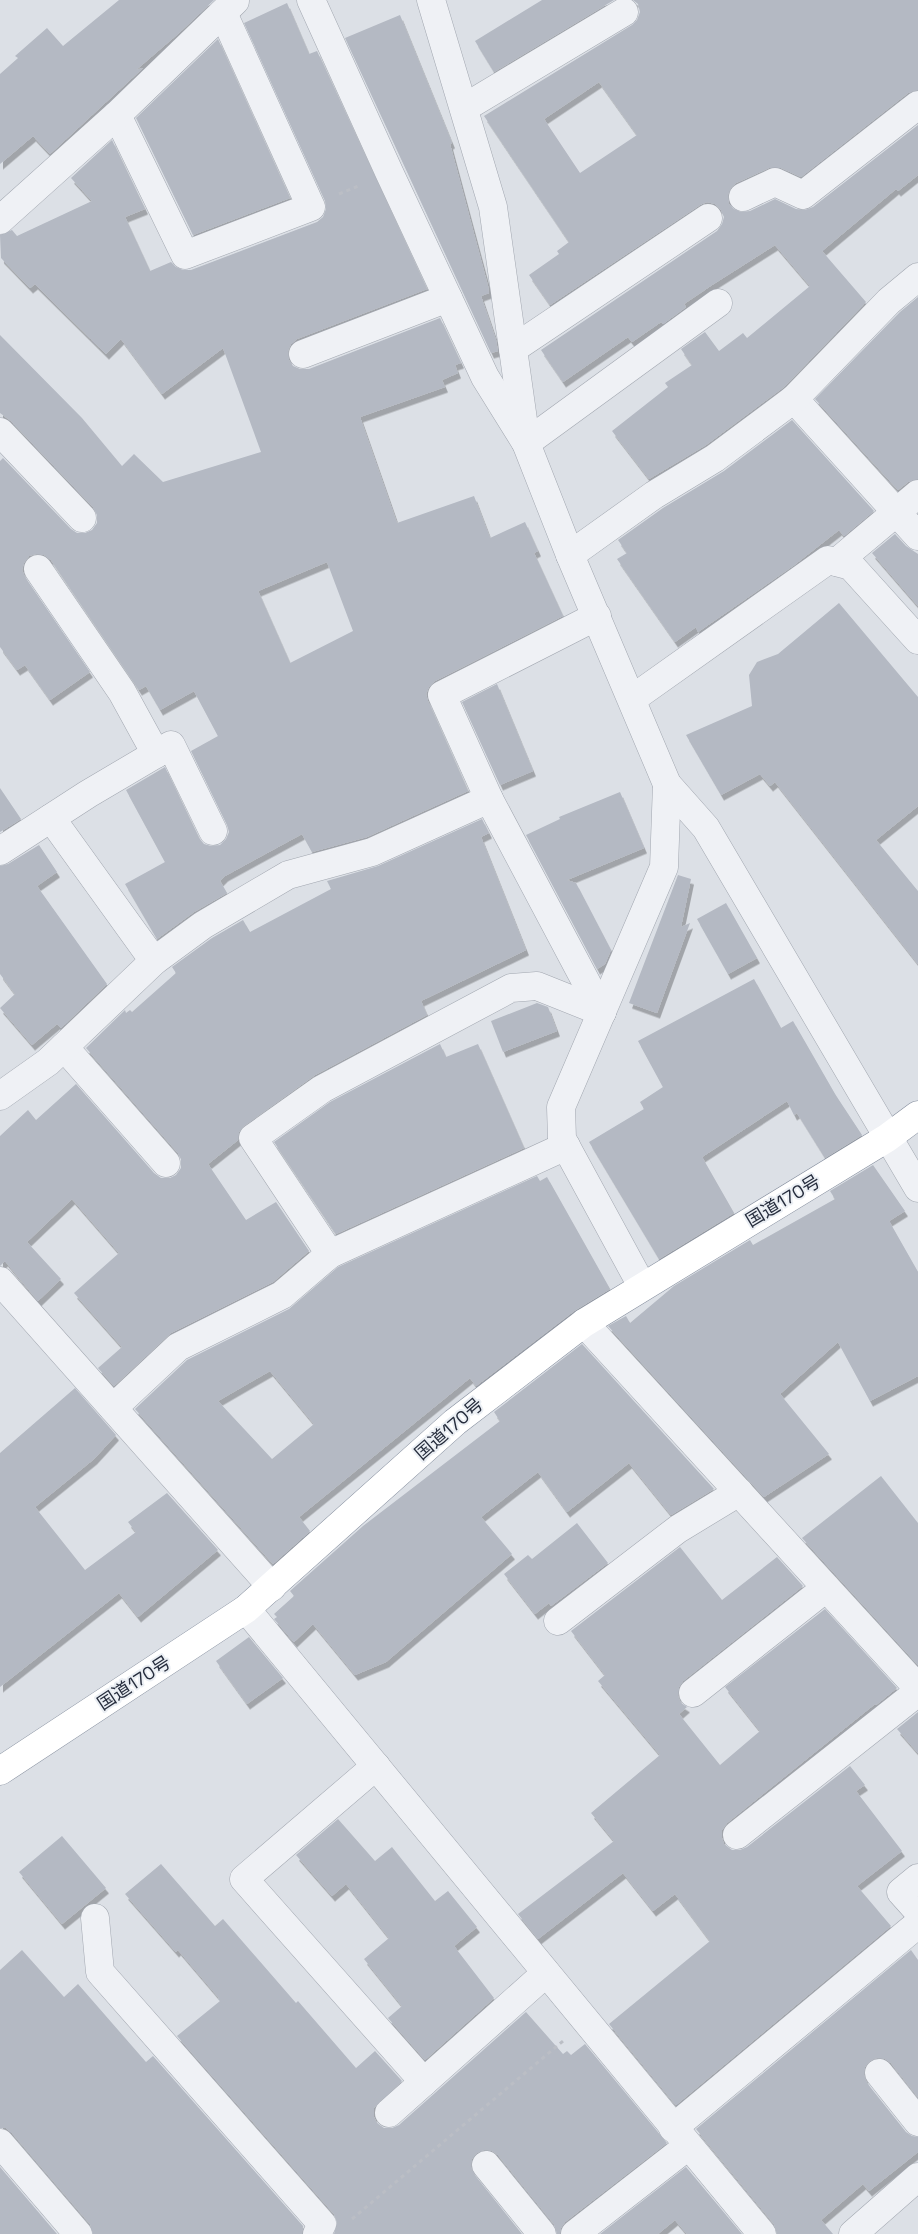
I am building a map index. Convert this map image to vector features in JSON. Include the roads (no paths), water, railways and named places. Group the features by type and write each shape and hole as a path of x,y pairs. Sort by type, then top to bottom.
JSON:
{"highway":[{"name":"国道170号","path":"0,1771 246,1609 455,1422 584,1323 887,1138 918,1115"}],"street":[{"path":"312,0 389,172 485,377 526,442 570,555 667,784 706,828 918,1188"},
{"path":"431,0 493,207 526,442"},
{"path":"0,220 117,115 229,6 312,207 185,255 117,115"},
{"path":"464,108 624,12"},
{"path":"743,197 775,182 803,195 918,105"},
{"path":"513,349 708,218"},
{"path":"570,555 654,495 715,458 794,398 889,301 918,276"},
{"path":"303,354 448,298"},
{"path":"526,442 718,303"},
{"path":"794,398 918,536"},
{"path":"0,432 82,518"},
{"path":"837,562 918,494"},
{"path":"632,699 828,560 851,566 918,640"},
{"path":"38,569 122,692 156,754"},
{"path":"597,616 442,695 489,799 602,1012"},
{"path":"0,851 171,745 213,831"},
{"path":"642,1286 562,1139 560,1107 664,867 667,784"},
{"path":"0,1096 48,1062 154,961 203,925 288,875 372,852 489,799"},
{"path":"51,818 154,961"},
{"path":"330,1254 253,1138 322,1088 511,988 537,986 602,1012"},
{"path":"64,1047 166,1163"},
{"path":"113,1408 178,1347 282,1295 330,1254 566,1146"},
{"path":"0,1281 272,1587"},
{"path":"584,1323 918,1688"},
{"path":"558,1621 678,1529 739,1492"},
{"path":"693,1693 826,1588"},
{"path":"246,1609 762,2234"},
{"path":"737,1835 918,1692"},
{"path":"376,1766 244,1879 424,2082"},
{"path":"918,1878 902,1892 918,1910"},
{"path":"95,1918 100,1972 322,2224 317,2234"},
{"path":"575,2234 680,2137 918,1924"},
{"path":"389,2113 546,1973"},
{"path":"879,2073 918,2122"},
{"path":"0,2143 78,2234"},
{"path":"486,2165 542,2234"},
{"path":"852,2234 918,2177"}]}
